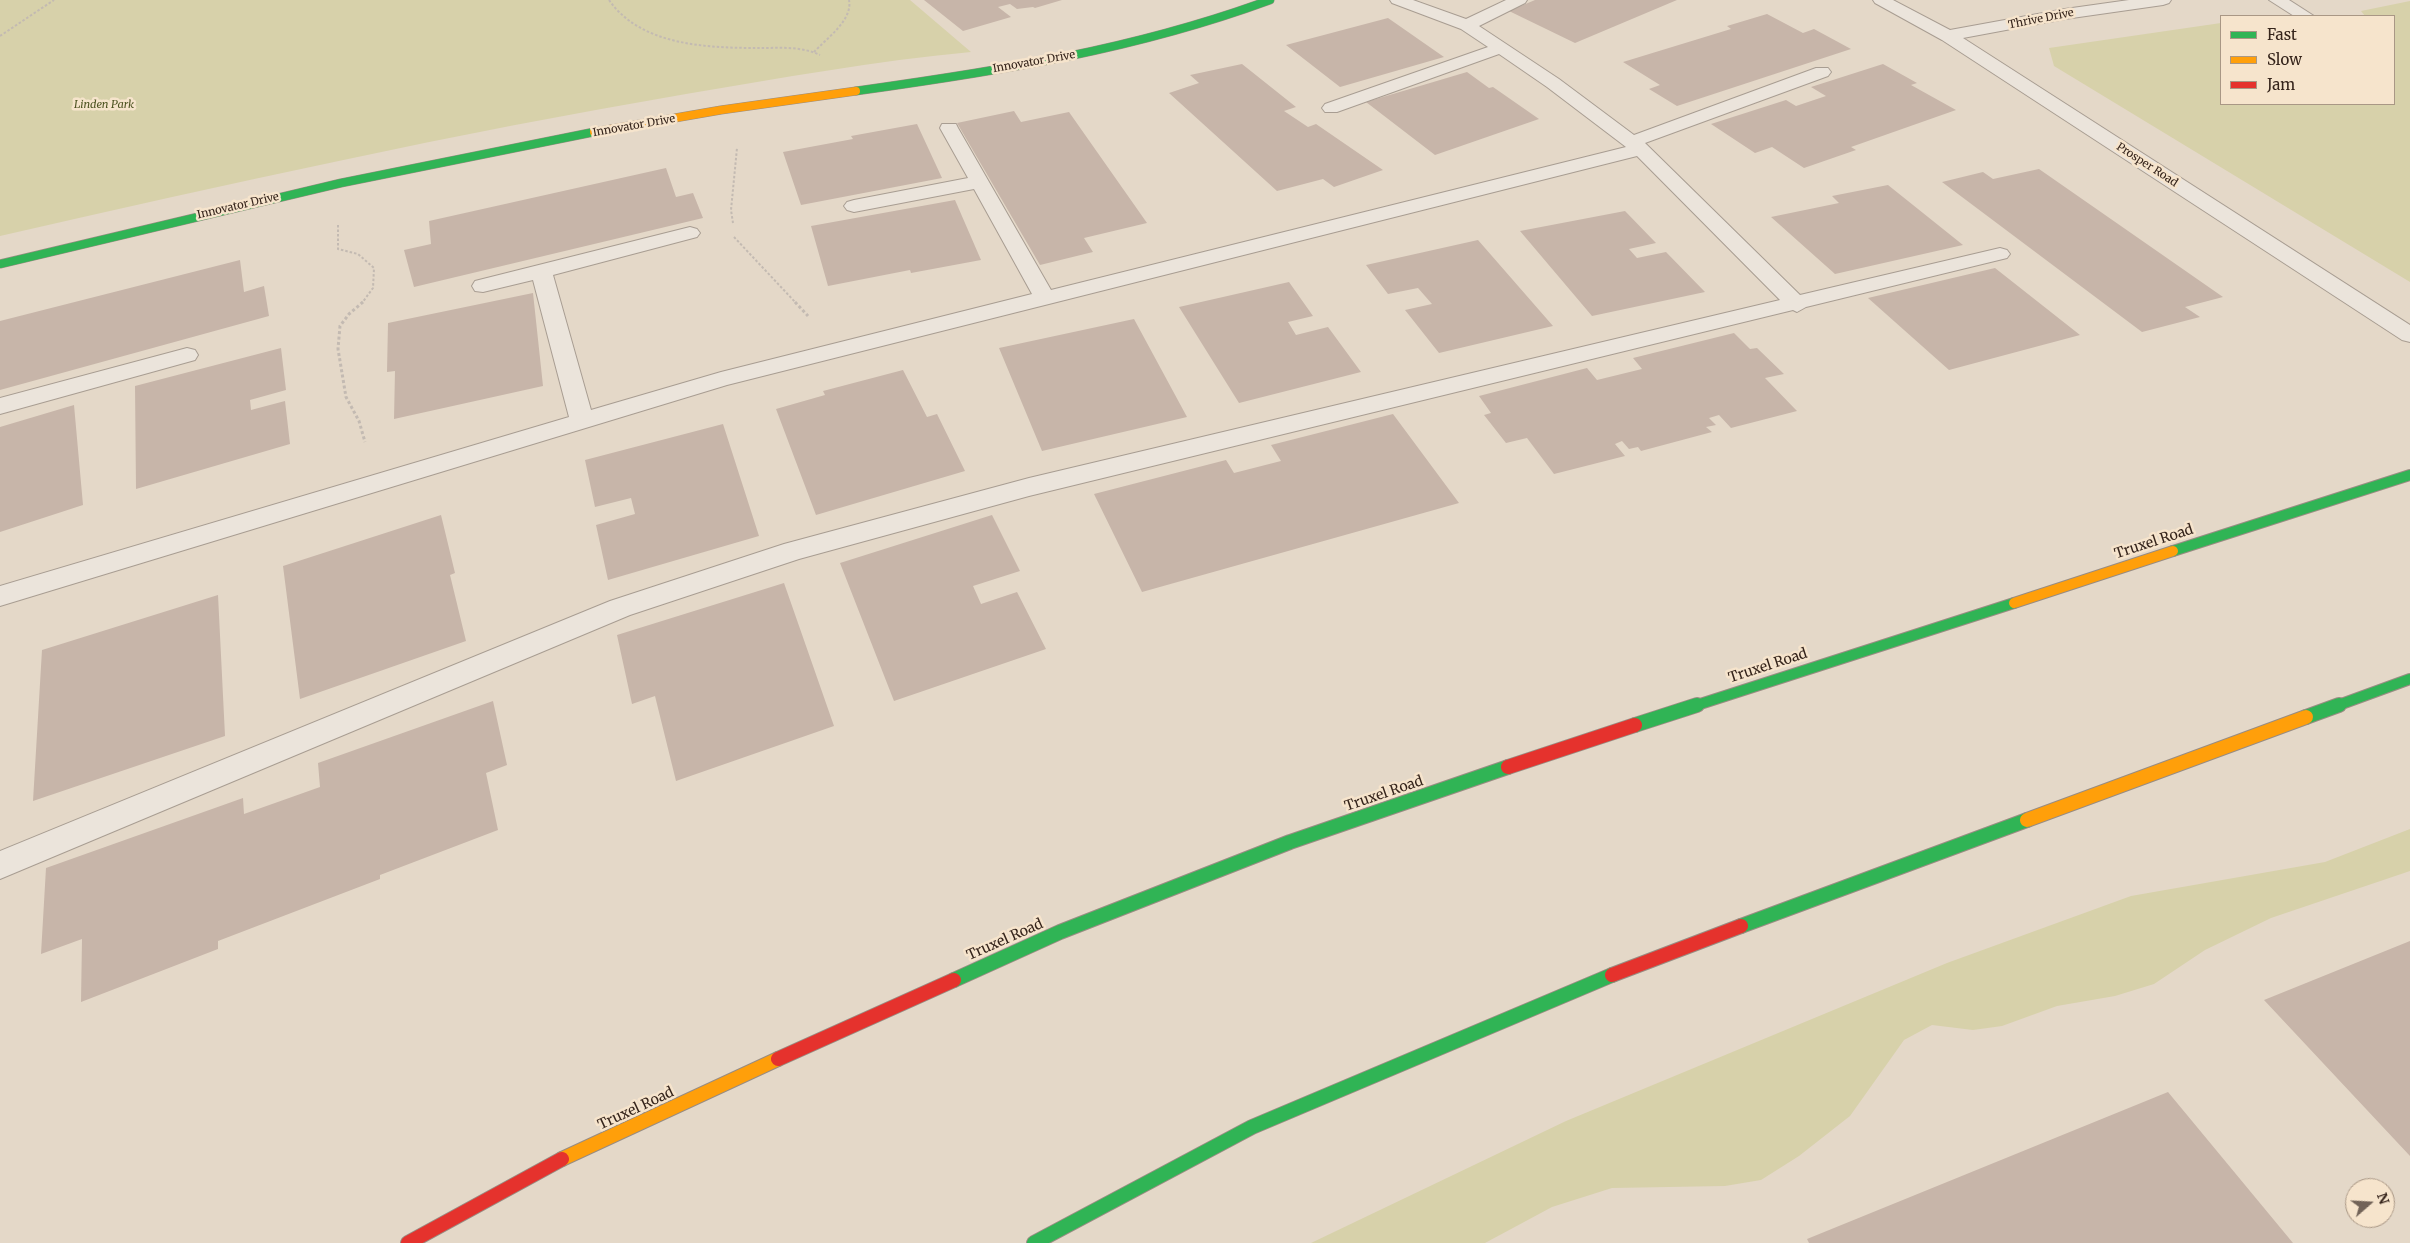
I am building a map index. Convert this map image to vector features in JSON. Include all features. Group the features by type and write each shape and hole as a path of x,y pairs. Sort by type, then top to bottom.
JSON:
{"main road":[{"name":"Innovator Drive","path":"0,264 358,178 510,148 717,111 1035,63 1104,49 1204,23 1247,10 1270,0"},
{"name":"Truxel Road","path":"408,1243 563,1160 829,1036 1060,932 1290,842 1564,748 2410,475"},
{"path":"1034,1243 1252,1128 1620,971 2410,679"}],"street":[{"path":"1398,0 1467,26 1553,84 1636,146 1796,305"},
{"path":"1467,26 1519,0"},
{"name":"Prosper Road","path":"1881,0 1948,36 2410,335"},
{"name":"Thrive Drive","path":"1948,36 2065,14 2163,0"},
{"path":"2277,0 2304,15"},
{"path":"1331,108 1500,48"},
{"path":"0,596 720,379 1045,298 1636,146 1822,72"},
{"path":"950,128 1045,298"},
{"path":"854,206 980,182"},
{"path":"483,286 690,233"},
{"path":"0,865 620,608 793,550 1039,485 1796,305 2000,254"},
{"path":"541,272 582,421"},
{"path":"0,406 187,355"}],"path":[{"path":"0,36 54,0"},
{"path":"608,0 627,22 665,36 718,47 775,48 814,52 824,58"},
{"path":"814,52 847,17 851,10 850,0"},
{"path":"738,142 731,210 734,239 789,293 811,320"},
{"path":"339,223 336,231 338,249 358,254 374,268 373,288 364,301 349,314 340,326 338,349 346,397 360,421 367,448"}],"green space":[{"name":"Linden Park","path":"0,0 910,0 971,52 899,60 793,76 514,125 428,142 0,236"},
{"path":"2410,1 2410,282 2054,66 2049,48 2220,23 2220,105 2395,105 2395,15 2364,15 2361,11"},
{"path":"2410,829 2410,871 2271,918 2205,950 2154,984 2115,996 2057,1006 2002,1026 1973,1030 1932,1025 1904,1040 1850,1116 1799,1156 1761,1180 1725,1186 1612,1188 1552,1207 1485,1243 1311,1243 1566,1121 1947,963 2131,896 2325,862"}],"building":[{"path":"924,0 1062,0 1035,8 1017,9 1010,4 998,7 1011,17 963,31"},
{"path":"1535,0 1677,0 1575,43 1509,11"},
{"path":"1767,14 1803,33 1814,29 1851,49 1677,106 1649,89 1660,85 1623,62 1731,29 1727,26"},
{"path":"1388,18 1444,57 1340,87 1286,45"},
{"path":"1242,64 1296,107 1284,111 1308,127 1316,124 1383,170 1334,187 1323,179 1277,191 1169,93 1199,83 1190,75"},
{"path":"1883,64 1917,83 1911,85 1956,110 1851,147 1856,150 1804,168 1772,147 1755,153 1711,124 1786,100 1796,106 1826,96 1811,87"},
{"path":"1467,72 1489,88 1493,87 1539,119 1435,155 1366,102"},
{"path":"1014,111 1021,122 1069,112 1147,223 1084,238 1093,252 1040,265 957,123"},
{"path":"917,124 942,178 801,205 783,152 853,139 851,136"},
{"path":"666,168 676,197 693,193 703,218 414,287 404,250 431,244 429,221"},
{"path":"2039,169 2223,297 2185,307 2200,317 2142,332 1942,182 1983,172 1993,179"},
{"path":"1888,185 1963,245 1835,274 1771,217 1839,203 1832,196"},
{"path":"955,200 981,260 911,273 910,270 828,286 811,226"},
{"path":"1625,211 1656,243 1629,249 1637,258 1666,252 1705,292 1592,316 1520,231"},
{"path":"1478,240 1553,326 1439,353 1405,310 1432,304 1418,288 1388,294 1366,265"},
{"path":"240,260 244,292 264,286 269,316 0,390 0,321"},
{"path":"1995,268 2080,335 1949,370 1868,298"},
{"path":"1289,282 1313,316 1288,322 1296,335 1328,327 1361,372 1239,403 1179,307"},
{"path":"533,293 543,386 394,419 395,371 387,372 388,323"},
{"path":"1134,319 1187,417 1042,451 999,348"},
{"path":"1734,333 1750,349 1757,348 1784,374 1765,378 1797,411 1731,428 1719,415 1709,418 1716,425 1706,427 1712,432 1641,451 1638,447 1629,449 1622,441 1615,444 1625,456 1554,474 1527,438 1506,443 1484,415 1491,413 1479,396 1587,368 1597,380 1642,369 1633,358"},
{"path":"281,348 286,390 250,400 251,410 285,401 290,444 136,489 135,386"},
{"path":"903,370 927,417 937,414 965,471 816,515 776,409 825,395 823,391"},
{"path":"74,405 83,505 0,532 0,427"},
{"path":"1393,414 1459,503 1142,592 1094,494 1226,460 1234,473 1281,461 1271,445"},
{"path":"723,424 759,536 608,580 596,525 635,514 631,498 595,507 585,460"},
{"path":"441,515 455,573 450,575 466,641 300,699 283,566"},
{"path":"992,515 1020,571 973,586 981,604 1017,592 1046,649 894,701 840,563"},
{"path":"784,583 834,726 676,781 655,696 632,704 617,635"},
{"path":"218,595 225,736 33,801 42,650"},
{"path":"493,701 507,765 486,773 498,830 380,875 380,879 218,941 218,949 81,1002 82,939 41,954 46,868 243,798 244,814 320,787 318,763"},
{"path":"2410,941 2410,1156 2264,1000"},
{"path":"2168,1092 2293,1243 1809,1243 1807,1239"}],"traffic: fast":[{"path":"856,91 961,76 1118,47 1170,34 1270,0"},
{"path":"0,264 341,183 594,132"},
{"path":"2173,551 2410,475"},
{"path":"1635,725 2014,603"},
{"path":"2306,717 2410,679"},
{"path":"954,980 1060,932 1290,842 1508,767"},
{"path":"1741,926 2027,820"},
{"path":"1034,1243 1252,1127 1612,975"}],"traffic: slow":[{"path":"594,132 721,110 856,91"},
{"path":"2014,603 2173,551"},
{"path":"2027,820 2306,717"},
{"path":"562,1159 778,1059"}],"traffic: jam":[{"path":"1508,767 1635,725"},
{"path":"1612,975 1741,926"},
{"path":"778,1059 954,980"},
{"path":"408,1243 562,1159"}]}
